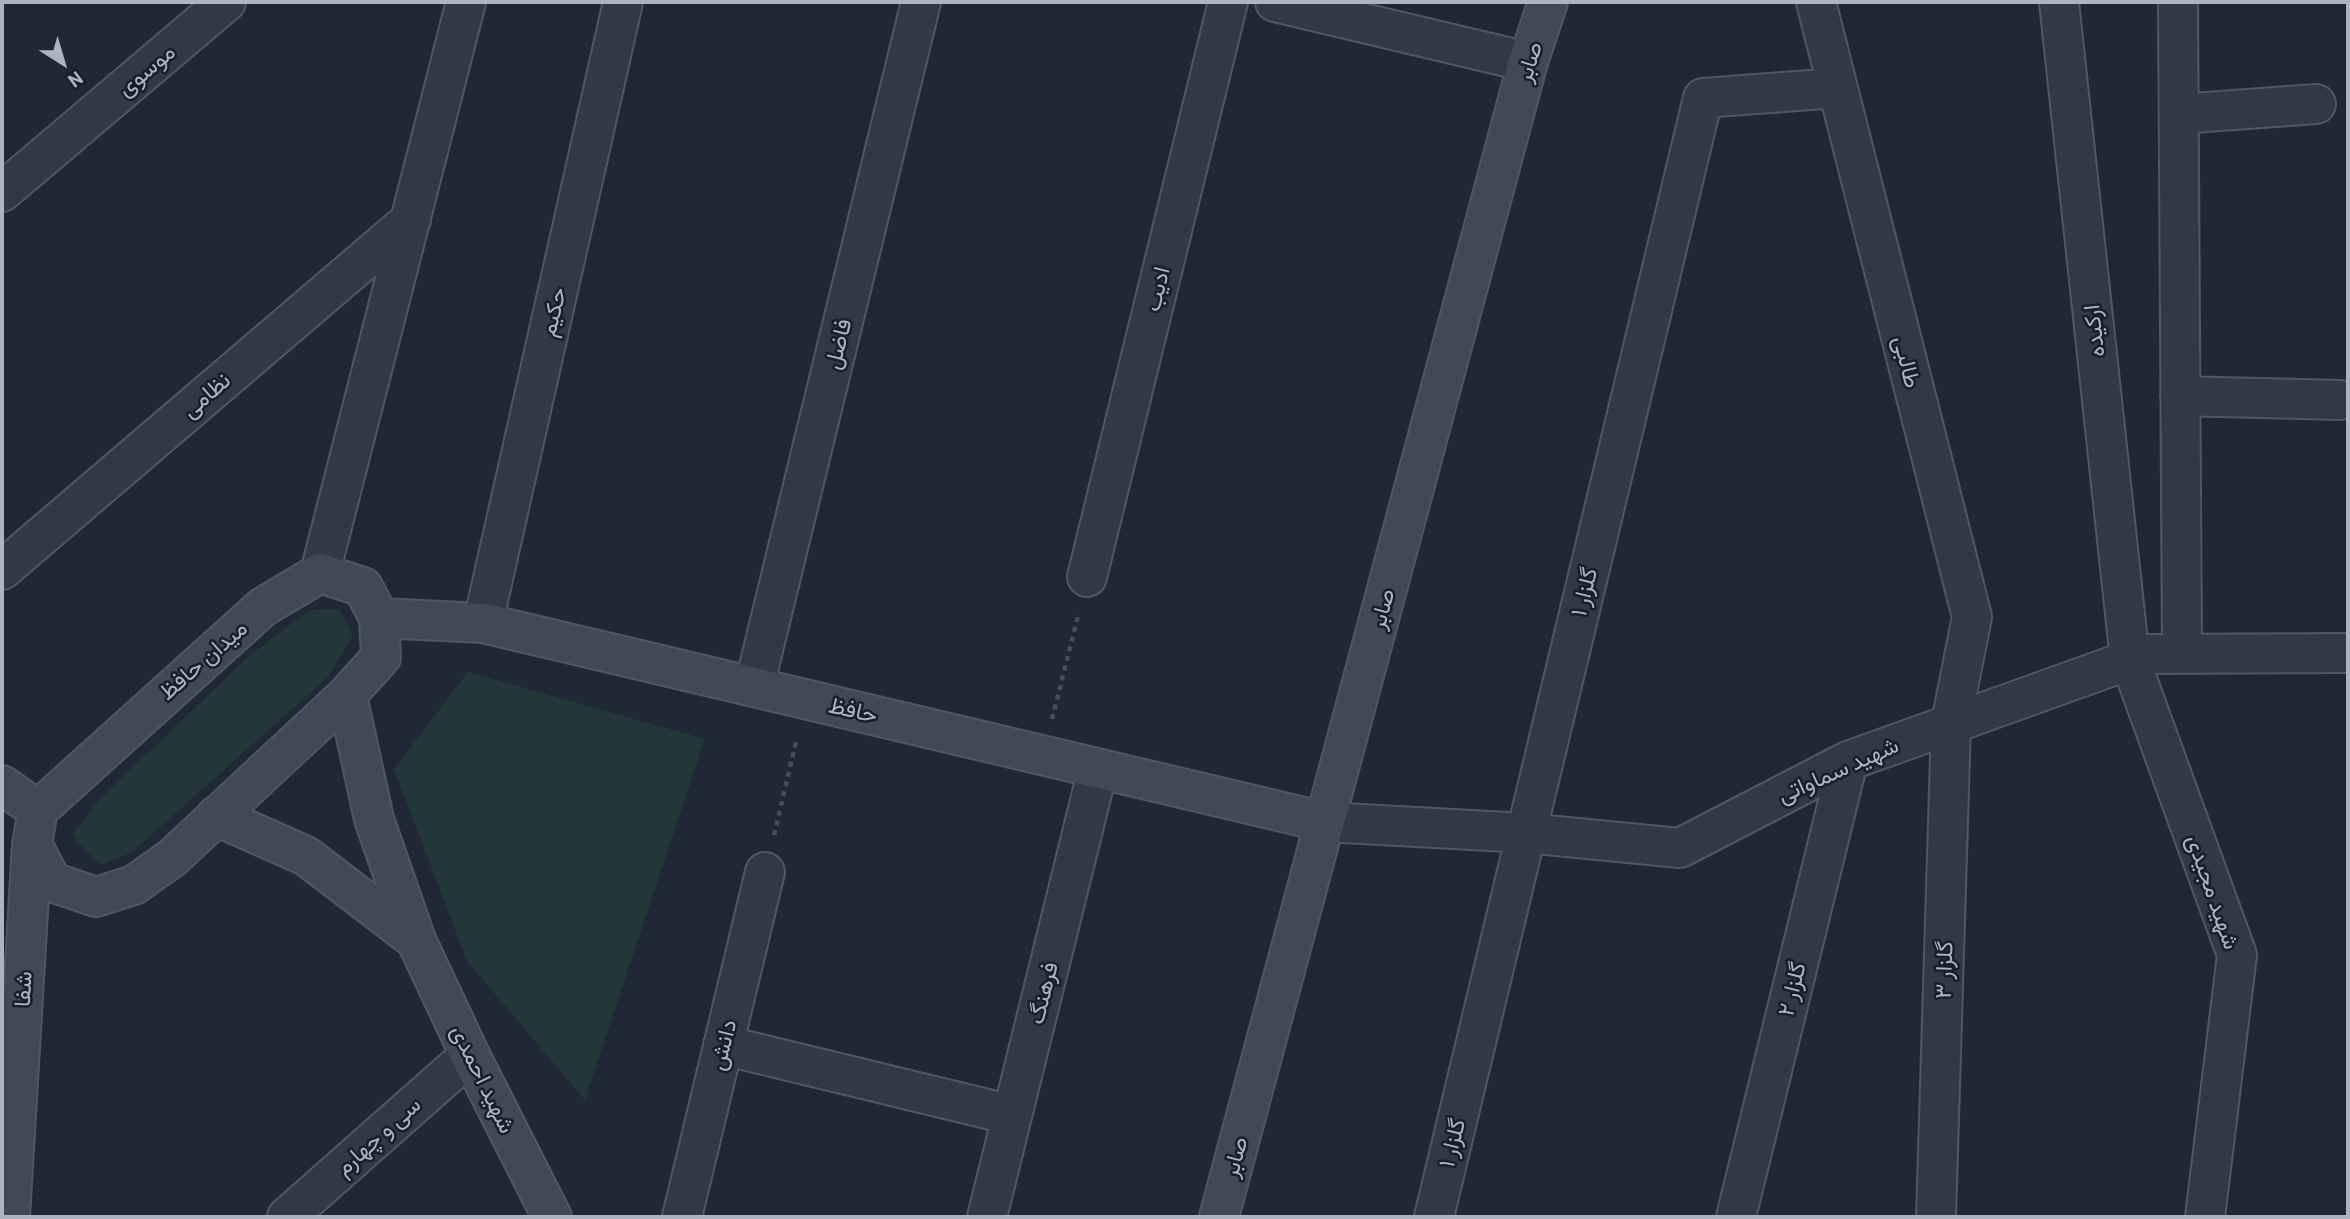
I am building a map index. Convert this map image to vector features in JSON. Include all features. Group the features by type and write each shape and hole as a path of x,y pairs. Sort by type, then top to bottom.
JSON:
{"street":[{"name":"موسوی","path":"2,192 226,2"},
{"path":"2,785 52,882 96,897 134,885 172,859 346,695 381,657 379,618 363,587 320,573 466,2"},
{"name":"حکیم","path":"483,622 623,2"},
{"name":"فاضل","path":"754,687 921,2"},
{"name":"ادیب","path":"1087,577 1227,2"},
{"path":"1275,2 1528,62"},
{"name":"صابر","path":"1219,1217 1528,62 1548,2"},
{"name":"طالبی","path":"1816,2 1972,617 1951,723"},
{"name":"ارکیده","path":"2059,2 2130,660"},
{"path":"2178,2 2182,654"},
{"name":"گلزار ۱","path":"1434,1217 1703,98 1838,88"},
{"path":"2179,114 2316,104"},
{"name":"نظامی","path":"2,570 411,220"},
{"path":"2180,396 2340,400"},
{"name":"میدان حافظ","path":"26,831 176,683 263,607 320,573"},
{"name":"حافظ","path":"379,618 483,622 1325,822"},
{"name":"شهید سماواتی","path":"1325,822 1526,834 1679,848 1848,761 2146,654 2348,653"},
{"name":"شهید مجیدی","path":"2130,660 2237,954 2205,1217"},
{"name":"شهید احمدی","path":"346,695 374,819 415,940 552,1217"},
{"name":"گلزار ۳","path":"1936,1217 1951,723"},
{"name":"گلزار ۲","path":"1736,1217 1848,761"},
{"name":"فرهنگ","path":"987,1217 1098,769"},
{"path":"216,816 306,856 415,940"},
{"name":"شفا","path":"10,1217 26,831"},
{"name":"دانش","path":"682,1217 765,872"},
{"path":"723,1045 1012,1115"},
{"name":"سی و چهارم","path":"287,1217 470,1055"}],"path":[{"path":"1044,755 1087,577"},
{"path":"765,872 806,699"}],"shaded area":[{"path":"339,609 353,635 328,677 131,853 100,865 72,835 100,799 250,655 310,610"},
{"path":"468,672 705,739 585,1100 467,961 394,769"}]}
